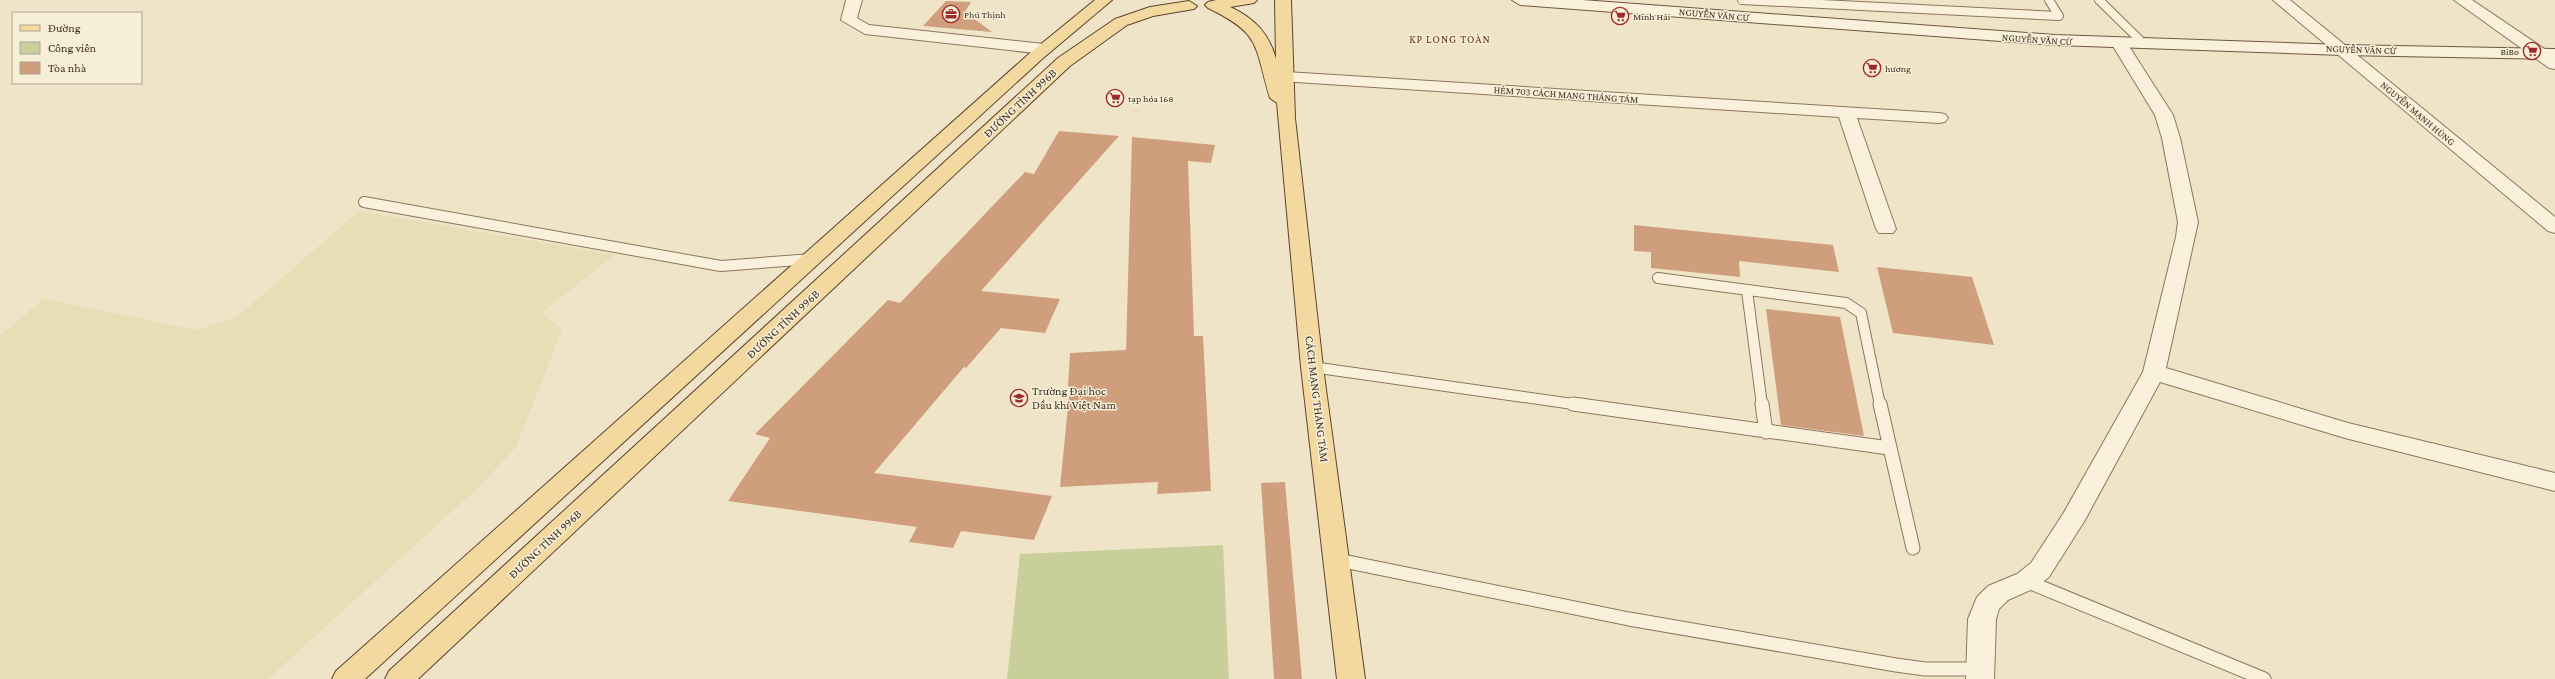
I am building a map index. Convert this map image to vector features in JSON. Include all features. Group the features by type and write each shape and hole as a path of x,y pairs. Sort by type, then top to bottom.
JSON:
{"main road":[{"name":"ĐƯỜNG TỈNH 996B","path":"346,679 813,259 1040,52 1104,0"},
{"path":"1163,0 1189,6 1213,5 1249,0"},
{"name":"CÁCH MẠNG THÁNG TÁM","path":"1283,0 1286,118 1312,367 1338,560 1352,679"},
{"name":"CÁCH MẠNG THÁNG TÁM","path":"1213,5 1245,21 1257,31 1265,45 1274,83 1286,118"},
{"name":"ĐƯỜNG TỈNH 996B","path":"399,679 1064,62 1122,22 1150,12 1189,6"},
{"path":"1040,52 1064,62"}],"street":[{"path":"854,0 849,20 865,29 1040,52"},
{"name":"NGUYỄN VĂN CỪ","path":"1520,0 2119,44 2316,47 2343,50 2547,54"},
{"name":"NGUYỄN MẠNH HÙNG","path":"2281,0 2555,226"},
{"path":"2462,0 2547,54 2555,64"},
{"path":"1979,674 1982,619 1987,604 1998,593 2026,581 2040,570 2072,520 2154,372 2188,222 2171,138 2164,115 2119,44"},
{"name":"HẺM 703 CÁCH MẠNG THÁNG TÁM","path":"1286,77 1939,118"},
{"path":"1846,112 1886,229"},
{"path":"2154,372 2345,430 2555,482"}],"lane":[{"path":"1742,0 1848,4 2059,16 2049,0"},
{"path":"2099,0 2144,44"},
{"path":"364,202 721,266 813,259"},
{"path":"1658,278 1846,303 1861,313 1889,448 1913,548"},
{"path":"1747,291 1766,432"},
{"path":"1312,367 1766,432 1889,448"},
{"path":"1338,560 1629,619 1896,665 1979,674"},
{"path":"2026,581 2264,679"}],"shaded area":[{"path":"359,211 615,255 542,312 562,330 516,447 481,485 268,679 0,679 0,335 44,299 196,330 237,317"}],"green space":[{"path":"1223,545 1229,679 1007,679 1020,554"}],"building":[{"name":"Phú Thịnh","path":"946,1 971,2 965,12 992,32 923,26"},
{"path":"1059,131 1119,136 981,291 1060,299 1045,333 1001,328 966,368 964,367 874,473 1052,496 1034,540 961,531 953,548 909,542 917,527 728,501 770,438 755,434 888,300 900,303 1025,172 1034,174"},
{"path":"1132,137 1215,145 1211,163 1188,161 1194,336 1203,336 1211,491 1157,494 1158,482 1060,487 1070,387 1068,387 1070,353 1126,350"},
{"path":"1634,225 1833,245 1839,272 1739,261 1740,277 1651,268 1651,252 1634,251"},
{"path":"1877,267 1972,277 1994,345 1893,333"},
{"path":"1766,309 1840,317 1864,436 1781,425"},
{"path":"1285,482 1302,679 1274,679 1261,483"}],"place":[{"name":"Phú Thịnh","path":"951,14"},
{"name":"Minh Hải","path":"1620,16"},
{"name":"BiBo","path":"2532,51"},
{"name":"hương","path":"1872,68"},
{"name":"tạp hóa 168","path":"1115,98"},
{"name":"Trường Đại học Dầu khí Việt Nam","path":"1019,398"}],"district":[{"name":"KP LONG TOÀN","path":"1450,39"}]}
